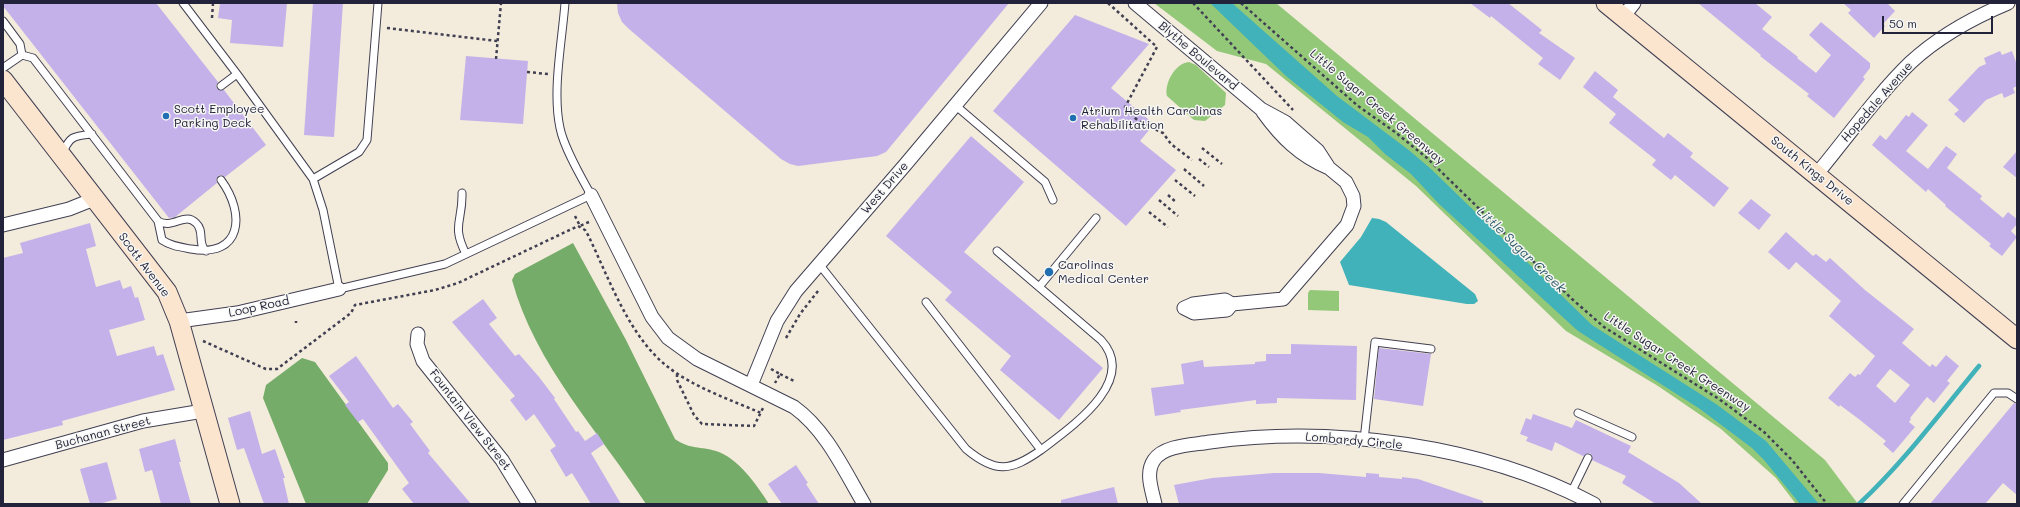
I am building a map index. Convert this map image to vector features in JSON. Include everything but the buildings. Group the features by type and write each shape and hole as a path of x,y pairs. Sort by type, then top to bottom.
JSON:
{"street":[{"name":"West Drive","path":"751,385 777,321 796,291 1040,3"},
{"name":"Blythe Boulevard","path":"1135,3 1261,109 1285,122 1318,151 1329,168 1346,182 1353,196 1354,206 1347,225 1283,299 1232,304"},
{"name":"South Kings Drive","path":"1606,3 1628,10 1816,174 2017,339"},
{"name":"Hopedale Avenue","path":"1816,174 1888,87 1910,63 1967,21 2008,3"},
{"name":"Scott Avenue","path":"3,80 167,292 179,321 230,504"},
{"path":"591,195 652,317 668,338 697,359 794,406 806,416 819,429 864,504"},
{"path":"3,225 69,209 94,199"},
{"name":"Loop Road","path":"179,321 237,313 339,289"},
{"name":"Fountain View Street","path":"418,334 418,344 423,361 502,460 529,504"},
{"name":"Buchanan Street","path":"3,460 143,421 203,410"},
{"name":"Lombardy Circle","path":"1155,504 1149,481 1149,470 1154,460 1166,450 1234,439 1312,436 1407,445 1460,456 1513,470 1571,493 1594,504"}],"lane":[{"path":"183,3 314,180 323,210 339,289 445,264 591,195 580,175 560,130 556,107 565,3"},
{"path":"314,180 359,152 367,140 378,3"},
{"path":"3,21 20,44 22,55"},
{"path":"3,68 22,55 33,58 158,221 164,225 171,224 183,218 189,218 196,222 200,229 201,245 206,251"},
{"path":"221,86 237,74"},
{"path":"955,105 1045,182 1053,200"},
{"path":"61,156 72,137 92,134"},
{"path":"158,221 162,240 170,245 206,251 213,251 222,247 232,236 237,224 234,200 221,180"},
{"path":"462,193 463,208 458,220 457,232 466,254"},
{"path":"1039,287 1096,218"},
{"path":"819,264 966,448 978,459 992,465 1012,467 1041,450 1075,424 1096,400 1112,378 1114,366 1112,355 1101,340 997,251"},
{"path":"926,302 1041,450"},
{"path":"1364,440 1375,342 1431,349"},
{"path":"1903,504 1994,393 2008,393 2017,399"},
{"path":"1578,413 1632,437"},
{"path":"1600,431 1603,424"},
{"path":"1571,493 1588,458"}],"path":[{"path":"212,18 213,3"},
{"path":"496,59 500,3"},
{"path":"1108,3 1157,47 1124,109 1140,122 1163,133 1171,144 1192,160"},
{"path":"1193,3 1289,105 1296,115"},
{"name":"Little Sugar Creek Greenway","path":"1241,3 1358,106 1395,132 1427,158 1572,299 1604,327 1719,399 1764,432 1792,460 1827,504"},
{"path":"386,28 497,41"},
{"path":"527,72 559,74"},
{"path":"1202,148 1222,164"},
{"path":"1199,159 1208,167"},
{"path":"1184,169 1204,186"},
{"path":"1175,180 1195,196"},
{"path":"1168,195 1177,203"},
{"path":"1159,200 1178,216"},
{"path":"1149,212 1168,227"},
{"path":"575,216 580,226 588,235 637,336 657,358 677,374 761,413 756,423 751,426 702,424 694,415 677,380 677,374"},
{"path":"203,341 266,369 277,369 351,313 354,305 436,290 458,284 573,227 591,222"},
{"path":"783,344 800,314 818,291"},
{"path":"772,370 775,364"},
{"path":"768,368 794,381"},
{"path":"775,384 780,374"},
{"path":"718,394 721,389"}],"green space":[{"path":"1154,3 1276,3 1825,460 1858,504 1796,504 1776,478 1721,429 1658,386 1566,331 1416,186 1266,64 1217,51"},
{"path":"1189,62 1196,65 1226,93 1225,105 1205,121 1194,120 1167,96 1167,86 1175,70 1184,63"},
{"path":"573,243 626,340 675,439 686,445 716,451 732,460 753,481 769,504 646,504 552,369 536,341 522,311 512,280 515,274"},
{"path":"1310,290 1339,291 1339,311 1308,310 1308,293"},
{"path":"302,358 315,362 388,463 388,470 367,504 306,504 263,398 266,385"}],"water":[{"path":"1210,3 1232,3 1337,96 1410,151 1431,169 1592,325 1716,404 1766,441 1819,504 1800,504 1764,460 1752,448 1700,409 1578,331 1439,204 1411,174 1385,154 1368,137 1343,122 1286,76"},
{"path":"1372,218 1386,222 1475,294 1478,301 1474,304 1467,304 1349,285 1340,262 1361,237"}],"waterway":[{"path":"1859,504 1906,454 1979,366"}],"place":[{"name":"Scott Employee Parking Deck","path":"166,116"},
{"name":"Atrium Health Carolinas Rehabilitation","path":"1073,118"},
{"name":"Carolinas Medical Center","path":"1049,272"}],"water label":[{"name":"Little Sugar Creek","path":"1521,250"}]}
